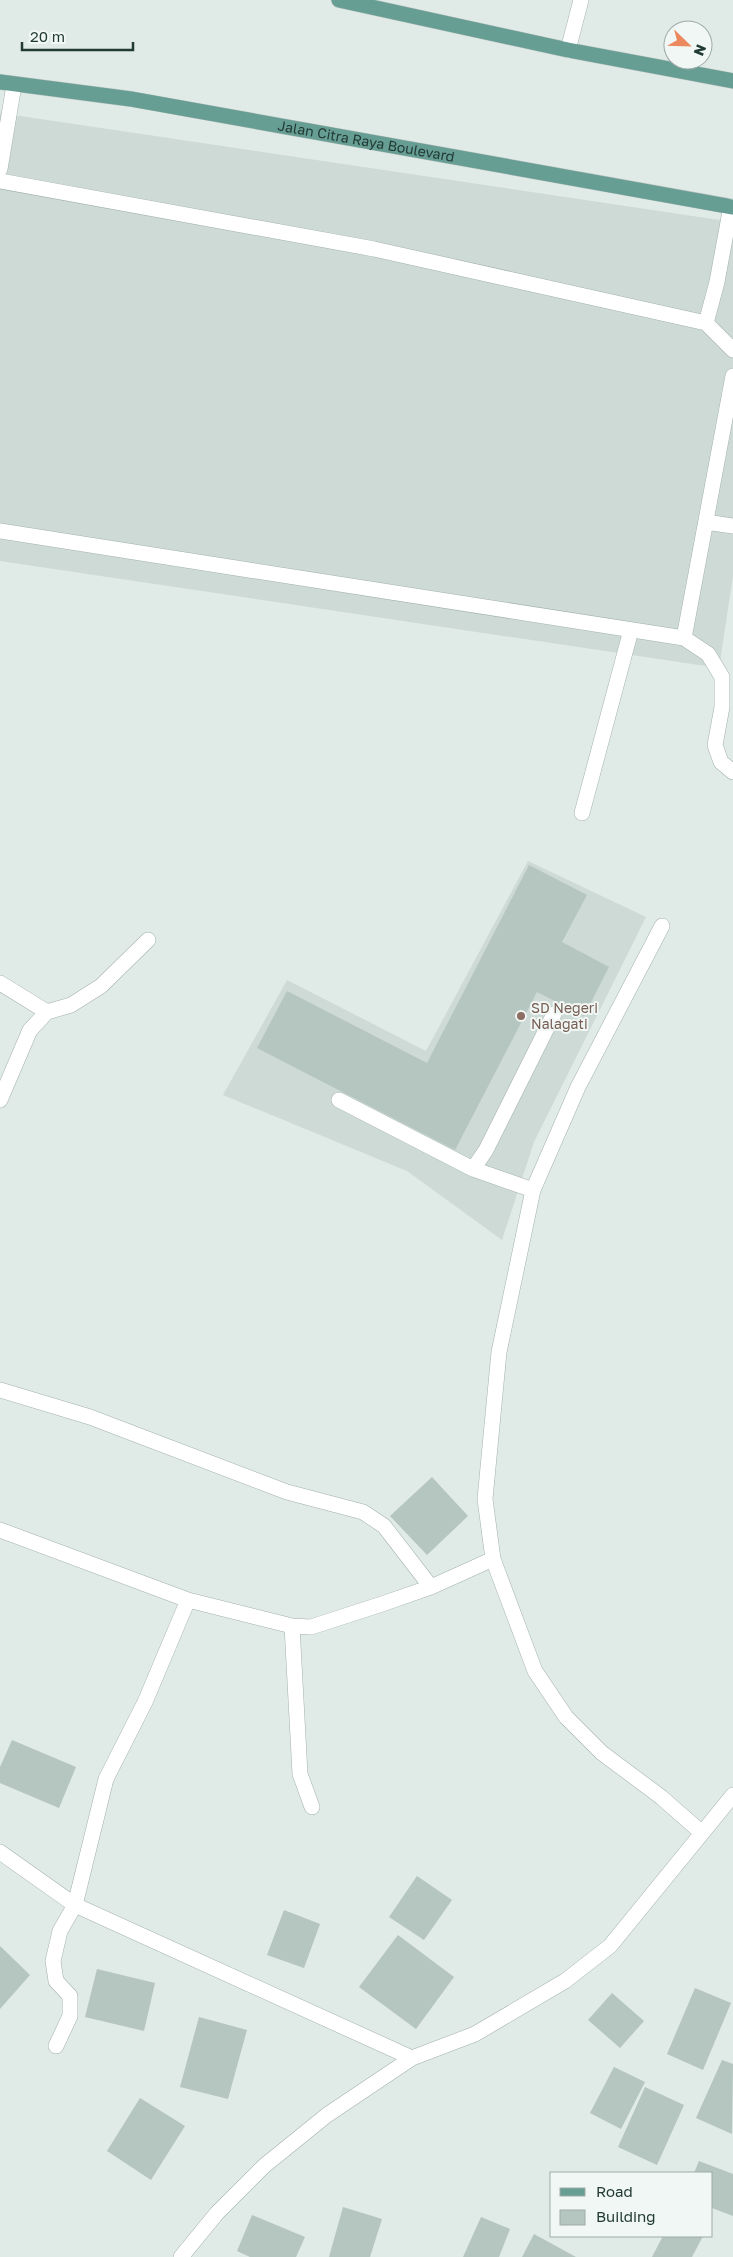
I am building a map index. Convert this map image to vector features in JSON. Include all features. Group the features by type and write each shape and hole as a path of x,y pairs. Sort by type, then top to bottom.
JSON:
{"main road":[{"path":"339,0 568,50 733,81"},
{"name":"Jalan Citra Raya Boulevard","path":"7,84 131,99 732,206"}],"street":[{"path":"568,50 581,0"},
{"path":"0,168 7,84"},
{"path":"0,181 374,249 706,323 733,350"},
{"path":"706,323 718,282 732,206"},
{"path":"684,638 733,376"},
{"path":"706,522 733,526"},
{"path":"0,531 684,638 708,654 722,677 722,707 715,746 721,762 733,772"},
{"path":"582,814 631,630"},
{"path":"662,926 578,1087 533,1190 499,1352 485,1499 493,1559 535,1671 566,1717 602,1753 661,1797 702,1833"},
{"path":"0,1100 30,1030 48,1012 71,1005 101,986 148,940"},
{"path":"0,983 48,1012"},
{"path":"473,1168 486,1150 554,1014"},
{"path":"339,1100 473,1168 533,1190"},
{"path":"0,1390 90,1416 287,1492 363,1512 384,1526 431,1586"},
{"path":"0,1530 188,1600 292,1626 311,1627 431,1586 493,1559"},
{"path":"56,2046 70,2016 70,1996 56,1980 53,1961 60,1931 75,1905 106,1779 145,1702 188,1600"},
{"path":"292,1626 300,1774 312,1807"},
{"path":"180,2257 217,2213 264,2166 327,2115 412,2058 475,2034 572,1975 610,1946 733,1795"},
{"path":"0,1852 75,1905 412,2058"}],"shaded area":[{"path":"0,113 733,222 733,576 719,668 0,561"},
{"name":"SD Negeri Nalagati","path":"528,861 646,917 534,1142 502,1240 407,1171 223,1095 287,980 426,1051"}],"building":[{"path":"529,865 587,895 562,942 609,967 584,1016 537,992 455,1150 257,1048 287,991 427,1063"},
{"path":"432,1477 468,1516 427,1555 390,1516"},
{"path":"12,1740 76,1767 59,1808 0,1783 0,1767"},
{"path":"417,1876 452,1900 424,1940 389,1917"},
{"path":"284,1910 320,1924 304,1968 267,1955"},
{"path":"398,1935 454,1977 416,2029 359,1987"},
{"path":"0,1946 30,1975 0,2009"},
{"path":"97,1969 155,1983 144,2031 85,2017"},
{"path":"695,1988 731,2003 703,2070 667,2054"},
{"path":"612,1993 644,2021 620,2048 588,2020"},
{"path":"199,2017 247,2030 228,2099 180,2087"},
{"path":"722,2060 733,2064 732,2134 696,2118"},
{"path":"614,2067 645,2082 621,2129 590,2113"},
{"path":"645,2087 684,2105 657,2165 618,2147"},
{"path":"140,2098 185,2126 151,2180 107,2151"},
{"path":"699,2161 733,2174 733,2216 713,2208 713,2172 694,2172"},
{"path":"343,2207 382,2219 370,2257 329,2257"},
{"path":"252,2215 305,2237 296,2257 250,2257 237,2251"},
{"path":"481,2217 510,2229 499,2257 463,2257"},
{"path":"534,2234 576,2257 522,2257"},
{"path":"662,2237 702,2237 692,2257 652,2257"}],"place":[{"name":"SD Negeri Nalagati","path":"521,1016"}]}
